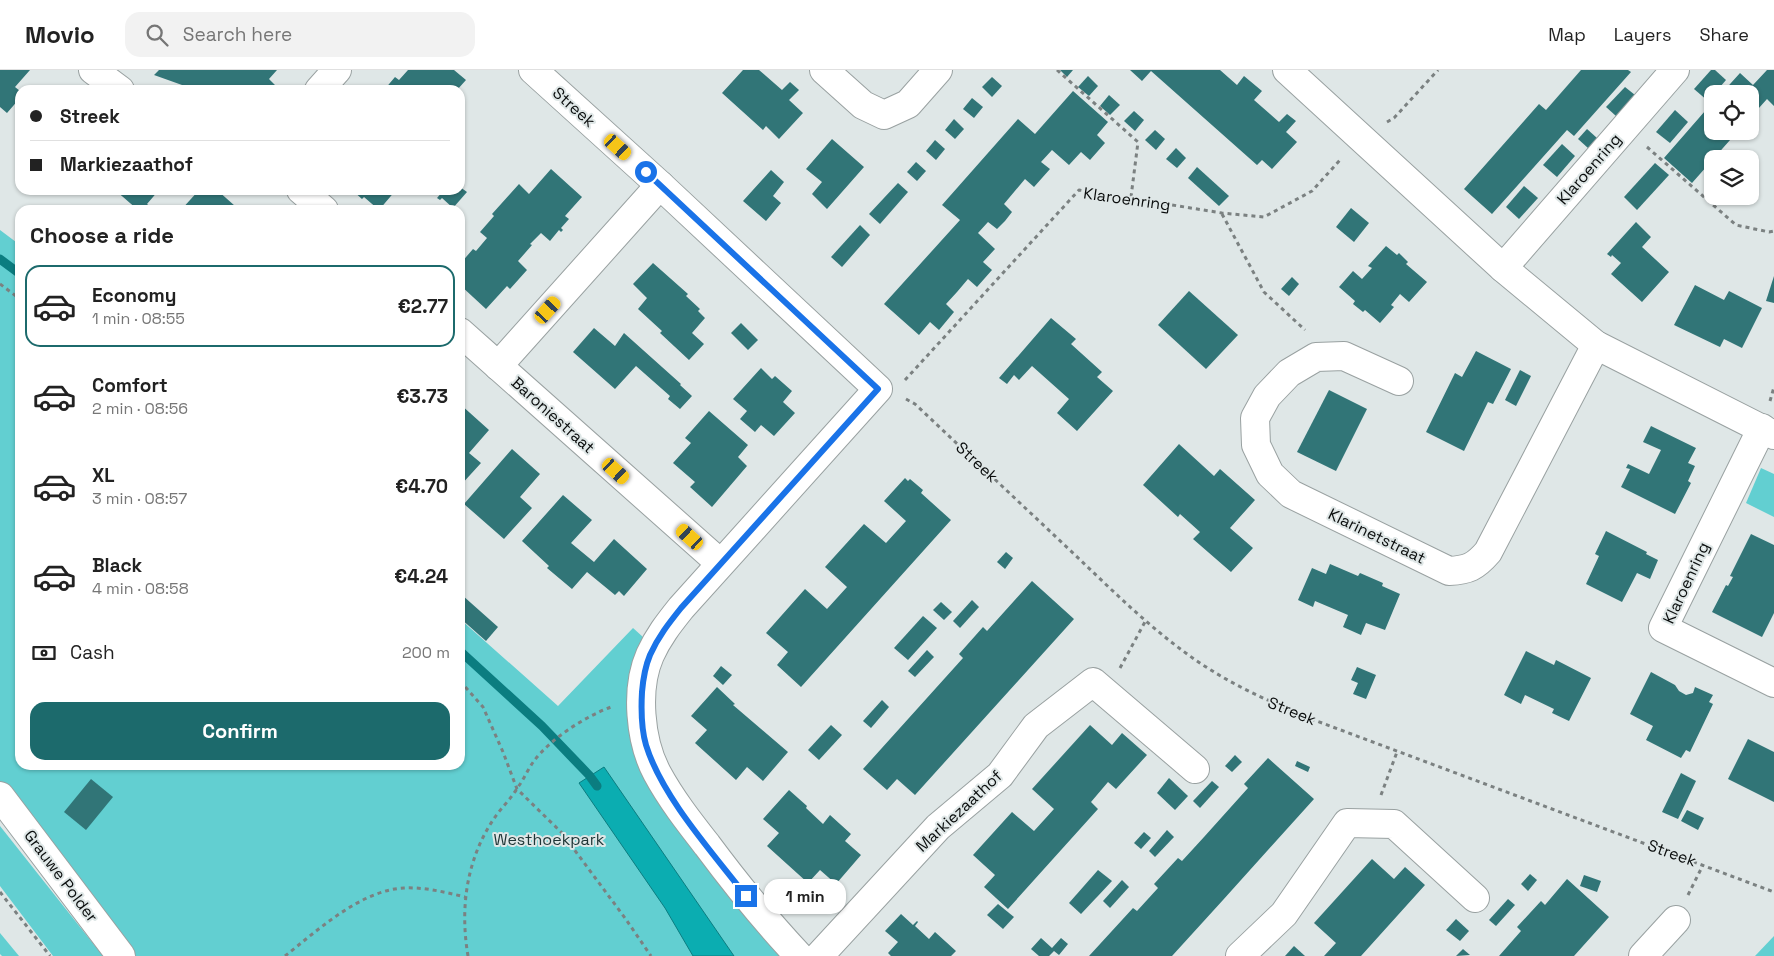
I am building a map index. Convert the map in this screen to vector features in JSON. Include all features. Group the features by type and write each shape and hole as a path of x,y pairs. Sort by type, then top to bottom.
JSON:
{"street":[{"path":"94,70 114,85"},
{"path":"324,85 337,70"},
{"name":"Streek","path":"533,70 889,388"},
{"path":"824,70 862,105 884,115 908,104 938,70"},
{"name":"Klaroenring","path":"1287,70 1503,268 1596,345 1768,432 1663,628 1774,682"},
{"name":"Klaroenring","path":"1503,268 1675,70"},
{"name":"Baroniestraat","path":"498,366 660,185"},
{"path":"307,195 318,205"},
{"name":"Baroniestraat","path":"465,336 720,564"},
{"name":"Klarinetstraat","path":"1399,381 1344,356 1316,357 1289,373 1267,396 1255,418 1256,445 1270,474 1291,494 1449,571 1462,570 1478,564 1488,552 1596,345"},
{"path":"799,956 746,896 673,799 656,772 646,744 642,718 643,679 649,656 663,630 720,564 889,388"},
{"name":"Markiezaathof","path":"819,956 938,827 1000,775 1036,726 1093,682 1103,690"},
{"path":"1103,690 1194,769"},
{"name":"Grauwe Polder","path":"0,796 121,956"},
{"path":"1240,956 1284,914 1346,823 1394,824 1475,898"},
{"path":"1644,956 1676,920"}],"path":[{"path":"1057,70 1138,142 1131,197"},
{"path":"1360,138 1394,118 1438,70"},
{"path":"1625,128 1736,225 1769,232 1774,231"},
{"name":"Klaroenring","path":"889,388 1079,190 1222,213 1264,217 1312,191 1360,138"},
{"path":"1222,213 1264,292 1313,338 1316,357"},
{"path":"0,284 15,295"},
{"name":"Streek","path":"904,397 914,404 1146,620 1201,664 1244,689 1314,720 1774,892"},
{"path":"1103,690 1123,664 1146,620"},
{"path":"465,687 483,707 518,789 562,833 651,956"},
{"path":"468,956 464,929 465,897 473,864 485,834 501,809 518,789 534,761 572,727 604,709 626,703 642,702"},
{"path":"1371,824 1397,751"},
{"path":"285,956 343,912 385,891 411,888 465,897"},
{"path":"0,892 50,956"}],"green space":[{"name":"Westhoekpark","path":"0,230 15,241 15,770 465,770 465,623 558,706 633,628 643,637 632,676 628,712 789,956 123,956 0,793"},
{"path":"1761,468 1774,474 1774,517 1746,503"},
{"path":"0,826 103,956 53,956 0,886"},
{"path":"0,933 19,956 2,956 0,954"},
{"path":"1774,936 1774,956 1755,956"}],"shaded area":[{"path":"604,767 734,956 693,956 665,908 579,783"}],"building":[{"path":"0,70 30,70 15,85 15,104 7,113 0,107"},
{"path":"159,70 277,70 269,79 275,85 182,85 154,75"},
{"path":"408,70 454,70 466,80 462,85 388,85 395,77 399,80"},
{"path":"743,70 759,70 782,90 790,82 799,90 789,100 803,113 779,139 766,126 763,130 722,93"},
{"path":"1060,70 1073,70 1067,77"},
{"path":"1130,70 1220,70 1237,85 1244,76 1262,91 1254,100 1279,122 1287,114 1296,121 1286,132 1297,142 1272,169 1262,160 1257,165 1151,71 1142,81"},
{"path":"1581,70 1628,70 1631,72 1574,136 1567,130 1492,214 1464,189 1539,104 1546,110"},
{"path":"1711,70 1715,70 1726,80 1722,85 1704,85 1704,98 1694,89"},
{"path":"1767,70 1774,70 1774,106 1767,99 1759,108 1759,85 1753,85"},
{"path":"1740,73 1753,85 1729,85"},
{"path":"1088,76 1098,86 1089,96 1078,87"},
{"path":"992,77 1002,86 992,97 982,87"},
{"path":"1625,87 1635,95 1616,116 1606,107"},
{"path":"1073,91 1108,122 1097,135 1105,143 1090,160 1081,152 1069,165 1052,150 1041,162 1050,169 1034,187 1025,179 1004,204 1012,212 1005,221 997,229 988,222 978,233 995,249 983,262 992,270 977,287 968,279 946,304 954,312 939,330 930,322 919,335 884,304 960,220 942,205 1018,119 1035,134"},
{"path":"1109,95 1120,105 1110,115 1100,106"},
{"path":"972,98 983,107 974,118 963,109"},
{"path":"1675,110 1688,122 1670,143 1656,132"},
{"path":"1134,111 1144,120 1135,131 1124,121"},
{"path":"1704,112 1704,140 1730,140 1721,150 1704,150 1704,169 1692,183 1664,158"},
{"path":"954,119 964,129 955,139 945,130"},
{"path":"1587,129 1597,138 1588,148 1578,139"},
{"path":"1155,130 1165,139 1156,150 1145,140"},
{"path":"832,139 864,167 827,209 812,194 822,182 806,169"},
{"path":"935,140 945,149 936,160 926,151"},
{"path":"1562,144 1575,156 1557,177 1543,165"},
{"path":"1176,148 1186,158 1177,168 1166,159"},
{"path":"916,162 926,171 917,181 907,172"},
{"path":"1655,163 1669,175 1637,210 1624,197"},
{"path":"1197,167 1229,196 1219,206 1188,178"},
{"path":"551,169 582,197 565,216 569,219 561,228 563,230 561,232 559,230 550,241 541,233 530,244 532,245 518,261 527,270 510,289 507,286 486,309 465,290 465,258 473,249 476,251 487,238 480,232 494,216 492,214 519,184 529,194"},
{"path":"771,170 784,182 773,196 781,203 766,221 743,201"},
{"path":"898,183 908,192 880,224 869,214"},
{"path":"1524,186 1538,198 1519,219 1506,207"},
{"path":"121,195 155,195 147,204 148,205 132,205"},
{"path":"194,195 223,195 234,205 186,205"},
{"path":"358,195 392,195 383,205 373,205 364,197 362,199"},
{"path":"440,195 464,195 456,205 450,205 442,198 440,200 437,198"},
{"path":"1351,208 1369,223 1354,242 1336,227"},
{"path":"1636,222 1651,237 1642,247 1669,272 1642,302 1611,274 1621,263 1612,255 1611,257 1607,254"},
{"path":"860,225 870,235 842,267 831,257"},
{"path":"1386,246 1397,255 1399,253 1408,262 1406,264 1427,282 1409,302 1400,294 1391,305 1394,307 1380,323 1365,310 1363,312 1353,304 1355,301 1339,287 1353,271 1362,279 1372,268 1368,266"},
{"path":"653,263 688,294 686,296 700,309 698,311 705,318 692,333 704,344 689,360 638,309 647,298 633,284"},
{"path":"1774,276 1774,303 1766,301"},
{"path":"1292,277 1299,284 1289,296 1281,289"},
{"path":"1695,285 1724,300 1729,291 1762,308 1742,348 1724,339 1720,347 1674,325"},
{"path":"1189,291 1238,335 1206,369 1158,325"},
{"path":"1051,318 1076,339 1071,344 1102,372 1097,377 1113,391 1077,431 1057,413 1069,399 1032,366 1019,380 1014,375 1007,384 999,378"},
{"path":"741,323 758,340 748,350 731,333"},
{"path":"594,328 615,346 624,333 692,396 680,409 668,399 670,396 636,366 615,389 573,352"},
{"path":"1476,351 1511,369 1493,404 1488,402 1464,451 1426,432 1455,373 1462,377"},
{"path":"761,368 772,379 775,376 792,391 783,402 795,413 774,436 761,425 755,432 740,419 747,411 733,399"},
{"path":"1520,370 1531,376 1516,406 1505,400"},
{"path":"1329,390 1367,409 1336,471 1297,452"},
{"path":"465,408 489,430 469,453 481,463 465,481"},
{"path":"709,411 748,445 738,457 747,466 712,507 690,487 695,482 673,463 691,443 685,438"},
{"path":"1651,426 1696,448 1688,463 1695,466 1688,481 1691,483 1675,514 1621,487 1630,469 1626,468 1628,464 1649,474 1661,450 1643,442"},
{"path":"1179,444 1214,476 1220,469 1255,500 1230,528 1253,548 1231,572 1193,539 1200,532 1180,514 1178,517 1143,485"},
{"path":"512,449 540,474 520,497 532,508 504,539 465,503"},
{"path":"905,478 908,481 910,479 923,490 921,493 951,520 801,687 777,665 788,652 766,633 805,589 827,609 847,587 825,567 864,524 886,543 906,521 884,501"},
{"path":"563,495 592,520 571,543 594,562 614,539 647,569 624,596 619,591 615,595 587,572 572,589 547,568 549,566 522,541"},
{"path":"1606,531 1647,552 1646,554 1658,560 1650,579 1637,573 1622,602 1586,584 1599,556 1595,554"},
{"path":"1751,534 1774,545 1774,613 1762,637 1712,612 1726,585 1728,586 1733,577 1730,576"},
{"path":"1006,552 1013,558 1005,569 997,562"},
{"path":"1330,564 1358,576 1360,573 1383,583 1382,586 1400,594 1385,630 1366,623 1361,635 1343,627 1348,615 1315,601 1313,607 1298,600 1312,568 1326,574"},
{"path":"1032,581 1074,619 915,795 897,779 887,790 863,769 963,658 959,654 983,627 987,631"},
{"path":"465,598 498,627 486,641 465,622"},
{"path":"972,600 979,607 960,628 953,621"},
{"path":"941,602 952,612 944,620 933,610"},
{"path":"923,616 937,628 908,660 894,648"},
{"path":"927,650 934,657 915,677 908,671"},
{"path":"1526,651 1554,665 1556,660 1591,678 1569,721 1552,713 1554,709 1525,695 1521,704 1504,695"},
{"path":"721,666 732,675 723,685 713,676"},
{"path":"1357,667 1376,675 1366,699 1353,694 1358,683 1351,680"},
{"path":"1651,672 1675,685 1679,691 1686,695 1693,693 1695,687 1713,695 1709,702 1713,704 1690,752 1686,750 1681,758 1646,740 1653,726 1630,714"},
{"path":"717,687 735,704 733,705 788,752 763,781 747,767 736,780 695,743 707,730 691,716"},
{"path":"882,700 889,707 871,728 863,721"},
{"path":"831,725 842,735 819,760 808,750"},
{"path":"1090,725 1112,745 1122,733 1147,755 1116,789 1108,782 1091,802 1098,809 1008,909 984,887 995,875 973,855 1012,812 1034,831 1054,809 1032,789"},
{"path":"1748,739 1774,752 1774,802 1728,779"},
{"path":"1235,755 1242,762 1232,772 1225,766"},
{"path":"1268,758 1314,799 1223,900 1172,956 1089,956 1133,908 1137,911 1158,888 1154,884 1178,858 1182,861 1204,837 1248,788 1244,784"},
{"path":"1297,761 1310,767 1308,772 1295,766"},
{"path":"1681,773 1696,781 1678,819 1662,812"},
{"path":"1169,778 1188,796 1175,810 1157,793"},
{"path":"91,779 113,797 86,830 64,812"},
{"path":"1212,781 1219,787 1200,808 1193,801"},
{"path":"789,790 823,824 830,815 851,834 845,841 861,855 836,884 820,870 808,883 767,846 779,833 763,819"},
{"path":"1687,810 1704,818 1698,830 1681,821"},
{"path":"1167,830 1174,837 1155,857 1149,851"},
{"path":"1144,832 1151,838 1141,849 1134,843"},
{"path":"1372,859 1394,879 1405,867 1425,885 1361,956 1324,956 1336,943 1314,923"},
{"path":"1098,870 1112,881 1081,914 1069,903"},
{"path":"1530,874 1537,880 1528,891 1521,884"},
{"path":"1584,875 1601,881 1597,892 1580,886"},
{"path":"1567,879 1609,917 1574,956 1499,956 1521,931 1517,927 1541,901 1545,905"},
{"path":"1122,880 1129,887 1110,908 1103,901"},
{"path":"1508,899 1515,905 1496,926 1489,920"},
{"path":"998,904 1014,917 1003,929 987,915"},
{"path":"901,914 913,925 917,921 915,926 929,939 935,932 956,951 951,956 891,956 888,953 898,942 885,931"},
{"path":"1456,919 1469,931 1460,941 1446,930"},
{"path":"1041,938 1052,948 1061,938 1068,944 1059,955 1054,951 1049,956 1039,956 1031,949"},
{"path":"1294,946 1305,956 1285,956"},
{"path":"1463,949 1470,955 1456,956"}],"waterway":[{"path":"0,259 15,270"},
{"path":"465,656 542,726 589,775 597,786"}],"route":[{"path":"646,172 878,389 746,534 663,630 649,656 643,679 642,718 646,744 656,772 682,812 746,896"}]}
